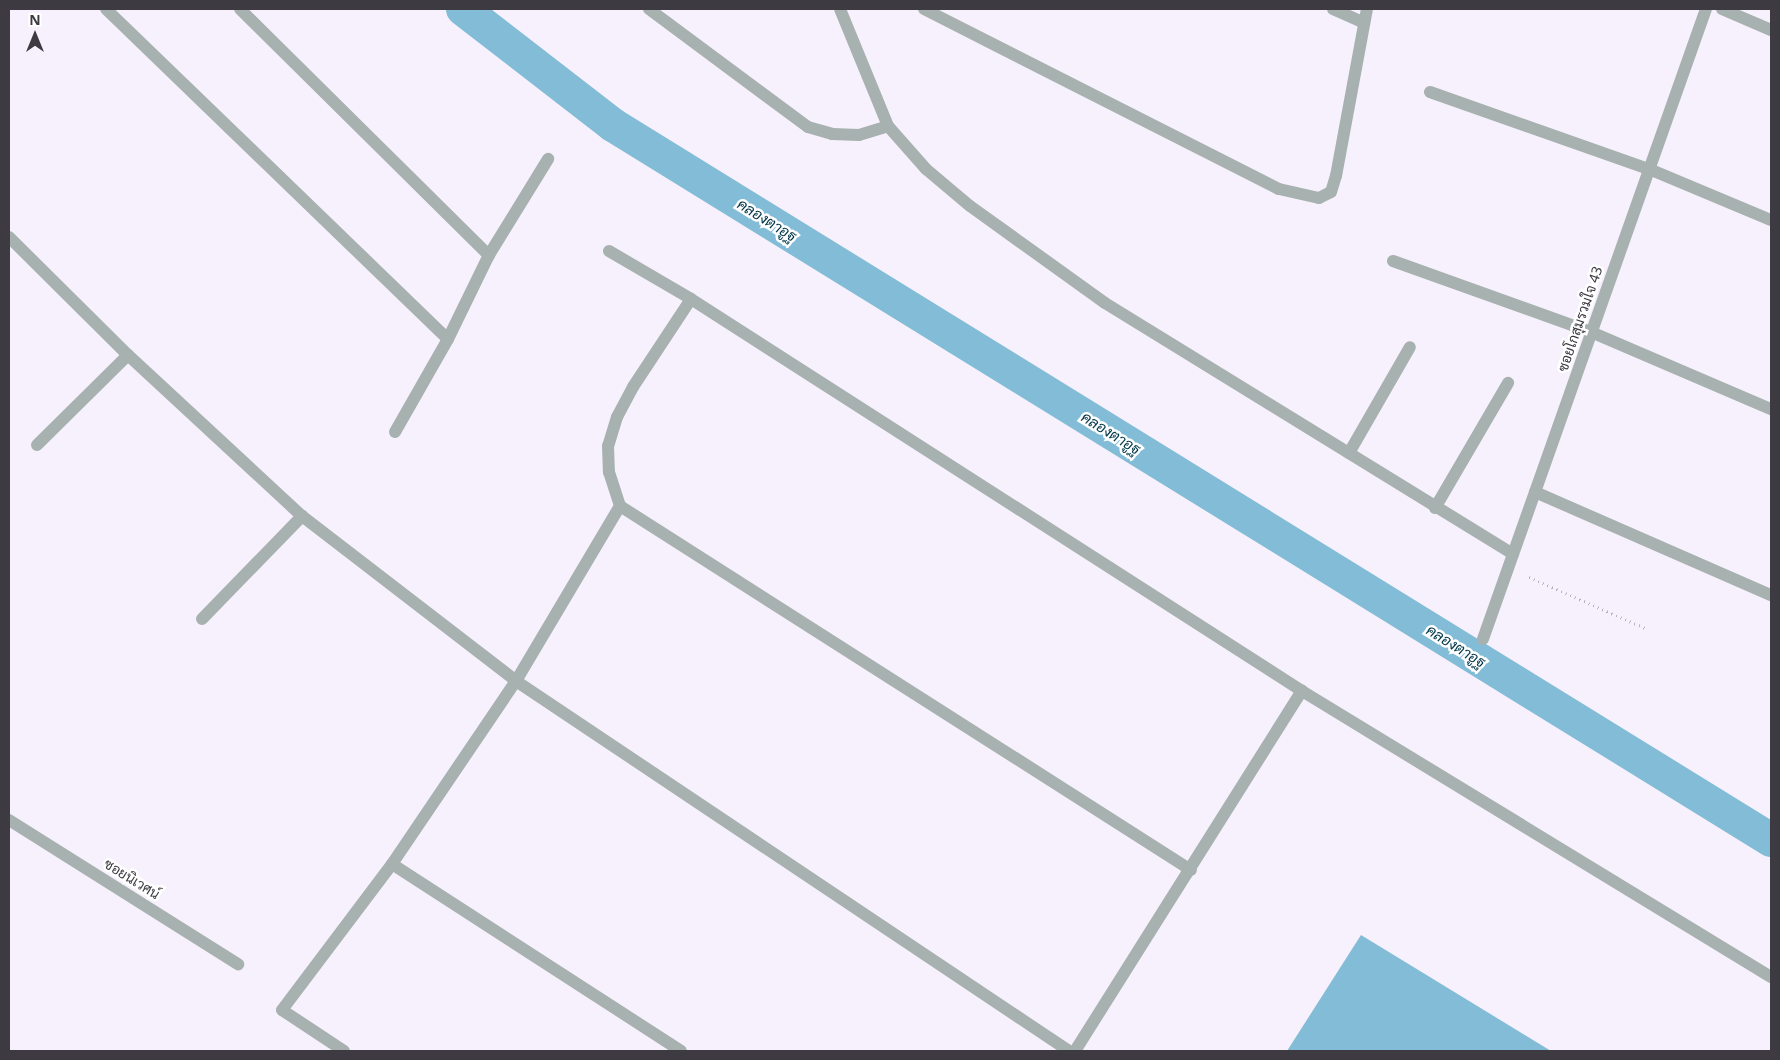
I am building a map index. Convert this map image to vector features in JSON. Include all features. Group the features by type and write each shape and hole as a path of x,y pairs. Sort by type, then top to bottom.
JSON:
{"street":[{"path":"106,9 448,339"},
{"path":"240,9 489,255"},
{"path":"649,9 808,127 832,134 859,135 888,126"},
{"path":"840,9 888,126 926,169 970,206 1104,303 1435,508 1513,554"},
{"path":"924,9 1279,189 1319,198 1331,192 1336,176 1367,9"},
{"path":"1333,9 1364,23"},
{"name":"ซอยโกสุมรวมใจ 43","path":"1483,639 1706,9"},
{"path":"1722,9 1771,30"},
{"path":"1430,92 1649,169 1771,220"},
{"path":"395,432 448,339 489,255 548,159"},
{"path":"9,237 128,355 302,516 516,681 1069,1051"},
{"path":"609,251 691,299 1302,692 1771,977"},
{"path":"1393,261 1591,332 1771,409"},
{"path":"691,299 633,387 617,417 608,455 609,472 620,506 1192,870"},
{"path":"1349,453 1410,347"},
{"path":"37,445 128,355"},
{"path":"1435,508 1508,383"},
{"path":"1535,492 1771,595"},
{"path":"344,1051 282,1010 392,864 516,681 620,506"},
{"path":"202,619 302,516"},
{"path":"1075,1051 1192,870 1302,692"},
{"name":"ซอยนิเวศน์","path":"9,820 238,964"},
{"path":"392,864 681,1051"}],"path":[{"path":"1508,568 1645,628"}],"water":[{"path":"1361,935 1551,1051 1287,1051"}],"waterway":[{"name":"คลองตาอูฐ","path":"463,9 613,125 1771,840"}]}
